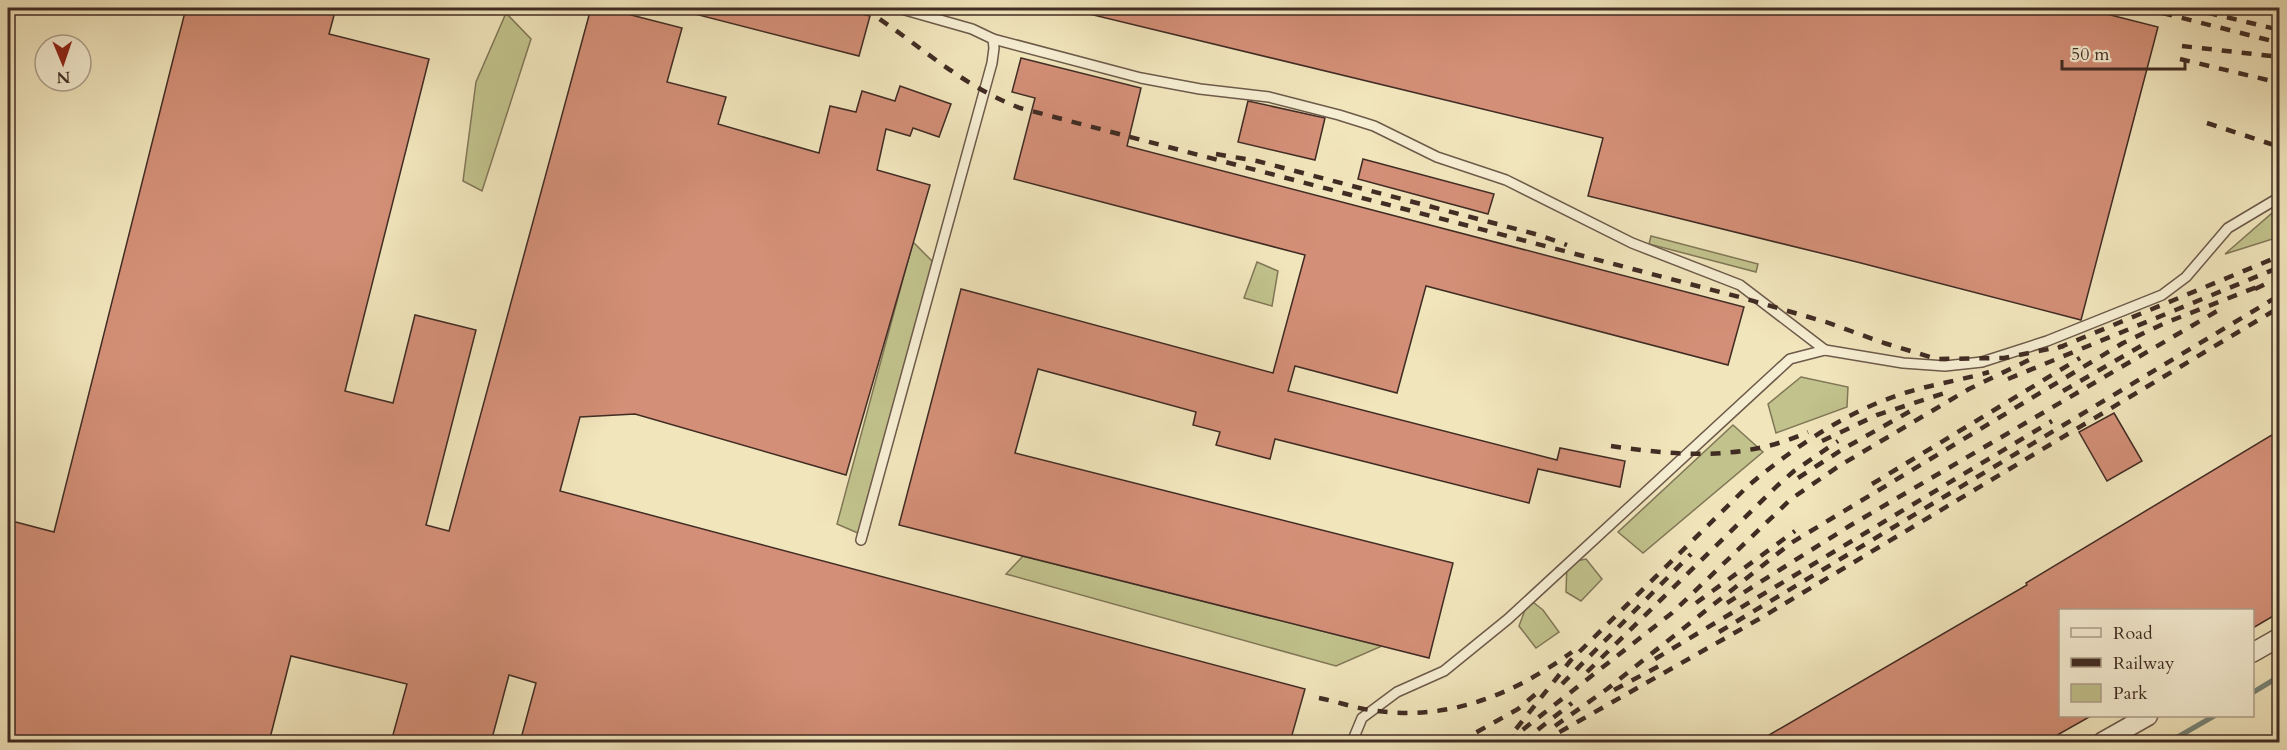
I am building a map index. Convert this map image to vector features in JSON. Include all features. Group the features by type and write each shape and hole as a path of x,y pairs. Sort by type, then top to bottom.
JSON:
{"street":[{"path":"2254,652 2280,637"},
{"path":"2102,742 2146,717"}],"lane":[{"path":"898,8 972,28 993,39 1141,78 1200,89 1269,97 1374,126 1437,157 1506,180 1632,243 1740,285 1825,350"},
{"path":"861,540 992,63 993,39"},
{"path":"1352,742 1362,718 1397,692 1444,671 1509,619 1790,360 1825,350 1903,363 1945,366 1982,362 2047,341 2162,295 2186,277 2228,228 2280,197"}],"green space":[{"path":"506,13 531,39 482,191 463,181 476,82"},
{"path":"2279,207 2279,237 2225,254"},
{"path":"1651,236 1758,264 1756,272 1649,244"},
{"path":"913,242 935,264 867,537 837,524"},
{"path":"1257,262 1278,271 1272,306 1244,298"},
{"path":"1801,377 1848,387 1847,407 1776,433 1768,404"},
{"path":"1733,425 1763,452 1643,553 1618,532"},
{"path":"1023,556 1382,646 1336,666 1006,574"},
{"path":"1586,559 1602,579 1581,601 1566,592 1567,563"},
{"path":"1529,599 1543,610 1559,632 1536,648 1519,626"}],"building":[{"path":"186,8 336,8 329,34 429,59 345,391 393,403 415,315 476,330 426,525 449,531 591,8 604,8 682,28 667,82 726,97 718,124 819,153 830,106 856,112 862,91 895,101 900,86 951,104 939,137 913,128 910,136 886,129 877,170 930,185 846,475 635,414 580,417 560,491 1305,689 1290,742 520,742 536,683 509,675 491,742 391,742 407,684 291,656 269,742 8,742 8,520 54,532"},
{"path":"687,8 836,8 870,16 859,56 687,12"},
{"path":"1086,8 2083,8 2158,27 2081,320 1588,196 1603,138 1085,13"},
{"path":"1021,58 1141,88 1127,146 1744,307 1728,365 1426,286 1397,393 1295,366 1288,391 1557,460 1560,448 1625,461 1620,487 1538,469 1529,503 1275,439 1270,459 1216,445 1220,432 1193,425 1196,412 1038,369 1015,453 1453,563 1429,658 899,525 961,289 1273,373 1305,255 1014,179 1035,98 1012,92"},
{"path":"1248,101 1325,118 1315,160 1238,142"},
{"path":"1363,159 1494,194 1488,214 1358,179"},
{"path":"2114,413 2142,461 2107,481 2079,432"},
{"path":"2280,430 2280,612 2254,627 2254,609 2059,609 2059,717 2089,717 2045,742 1757,742 2027,585 2026,583"}],"waterway":[{"path":"2254,692 2280,676"},
{"path":"2169,742 2212,717"}],"railway":[{"path":"863,8 958,75 1020,108 1743,298 1826,322 1937,359 2004,358 2064,346"},
{"path":"2143,8 2280,43"},
{"path":"2188,8 2280,30"},
{"path":"2182,46 2280,57"},
{"path":"2180,59 2280,83"},
{"path":"2207,123 2280,147"},
{"path":"1216,154 1257,161 1539,235 1567,245"},
{"path":"2058,348 2280,256"},
{"path":"2008,379 2280,267"},
{"path":"2255,289 2280,277"},
{"path":"1555,726 1607,689 1791,543 2123,343 2165,323 2262,285"},
{"path":"1719,632 2280,295"},
{"path":"1727,603 1851,525 2224,307"},
{"path":"1542,742 1759,619 2280,307"},
{"path":"2063,391 2141,346"},
{"path":"1507,742 1672,613 1791,499 1839,466 1969,389 2033,358"},
{"path":"1872,484 2080,358"},
{"path":"1516,729 1571,660 1749,485 1785,457 1804,443 1864,409 1918,389 1989,372"},
{"path":"1822,441 1877,415 1951,391"},
{"path":"1798,478 1843,449 1914,409"},
{"path":"1655,659 2052,421"},
{"path":"1611,446 1661,452 1711,454 1760,448 1808,432"},
{"path":"1587,672 1777,486 1794,471 1838,441"},
{"path":"1696,603 1795,531"},
{"path":"1562,684 1691,554"},
{"path":"1319,698 1364,709 1393,712 1448,709 1499,694 1524,682 1572,652"},
{"path":"1614,690 1659,666"},
{"path":"1459,742 1518,709 1537,693"},
{"path":"1522,742 1572,703"}]}
